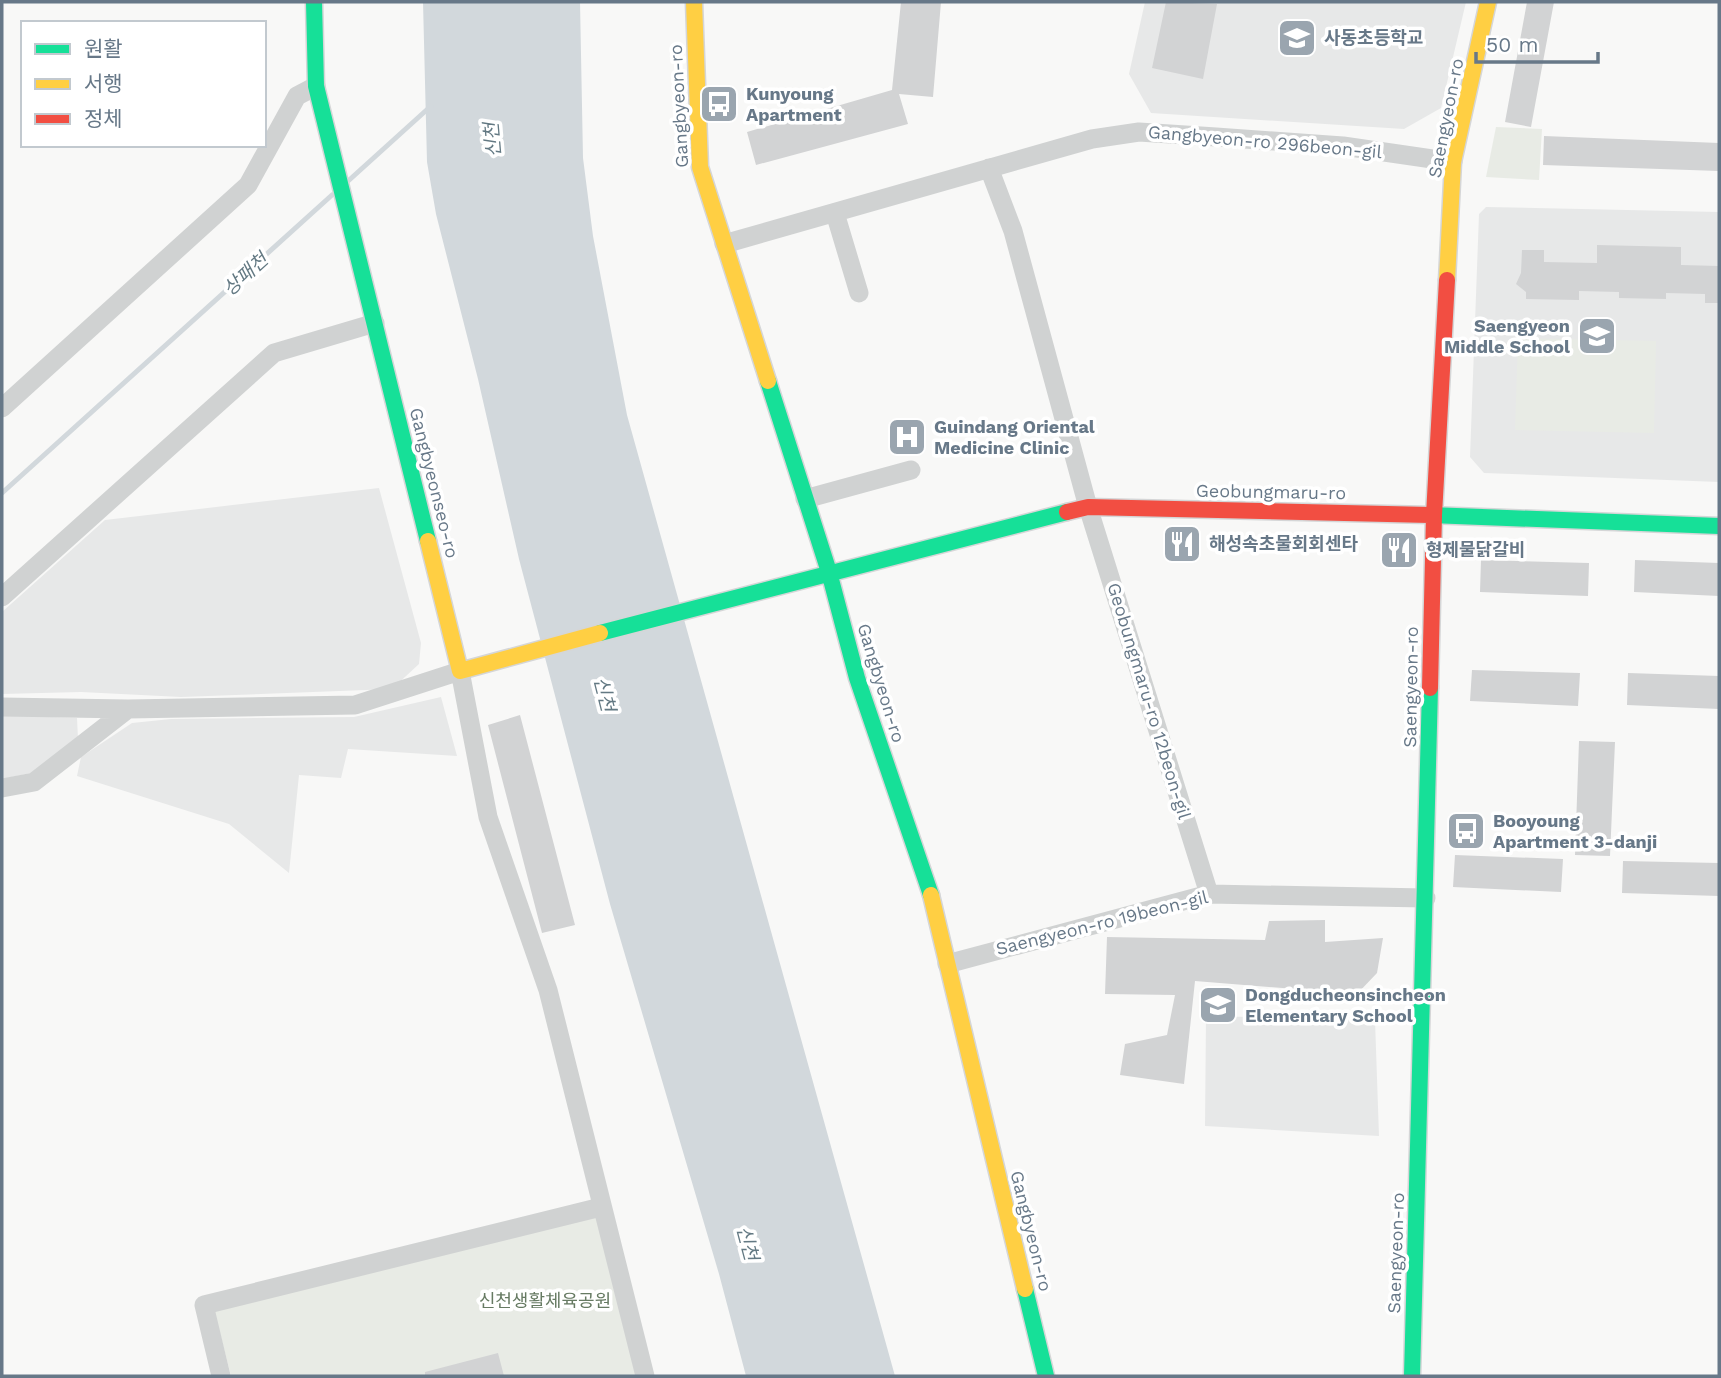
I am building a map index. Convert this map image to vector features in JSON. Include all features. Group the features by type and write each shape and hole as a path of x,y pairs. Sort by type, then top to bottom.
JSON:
{"street":[{"path":"2,408 248,185 297,96 316,86 314,2"},
{"name":"Gangbyeon-ro","path":"694,2 700,167 829,572 857,678 929,887 1046,1376"},
{"name":"Saengyeon-ro","path":"1412,1376 1434,515 1453,162 1488,2"},
{"name":"Gangbyeonseo-ro","path":"316,86 460,671"},
{"name":"Gangbyeon-ro 296beon-gil","path":"724,244 1092,139 1139,132 1343,146 1453,162"},
{"name":"Geobungmaru-ro 12beon-gil","path":"989,168 1013,232 1088,508 1209,894"},
{"path":"835,212 859,293"},
{"path":"2,597 274,353 373,314"},
{"path":"805,499 911,470"},
{"name":"Geobungmaru-ro","path":"460,671 778,588 829,572 1088,508 1434,515 1719,526"},
{"path":"2,707 128,709 355,705 460,671 488,817 548,990 645,1376"},
{"path":"2,788 34,782 128,709"},
{"name":"Saengyeon-ro 19beon-gil","path":"947,964 1209,894 1426,898"},
{"path":"221,1376 204,1305 601,1207"}],"shaded area":[{"name":"사동초등학교","path":"1145,2 1466,2 1441,108 1404,129 1151,113 1129,74"},
{"name":"Saengyeon Middle School","path":"1486,207 1719,212 1719,482 1484,473 1470,457 1479,214"},
{"path":"379,488 421,643 419,664 392,689 181,697 81,692 2,694 2,612 105,520"},
{"path":"441,697 457,756 348,749 341,778 299,775 289,873 229,824 77,776 81,757 132,723 171,719 354,717"},
{"path":"2,715 77,718 78,739 31,773 2,779"},
{"path":"1206,1016 1375,1020 1379,1136 1205,1126"}],"green space":[{"path":"1496,127 1542,129 1539,180 1486,177"},
{"path":"1518,338 1656,341 1654,433 1515,430"},
{"name":"신천생활체육공원","path":"600,1212 641,1376 231,1376 213,1306"}],"water":[{"name":"신천","path":"423,2 580,2 583,158 593,236 627,415 895,1376 746,1376 719,1274 610,904 519,559 478,379 436,214 427,162"}],"building":[{"path":"901,2 941,2 933,97 899,94 908,124 756,165 747,132 892,90"},
{"path":"1166,2 1217,4 1203,79 1152,68"},
{"path":"1527,2 1554,2 1531,127 1505,122"},
{"path":"1544,136 1719,143 1719,171 1543,165"},
{"path":"1597,245 1681,247 1681,265 1719,266 1719,303 1705,303 1705,294 1666,293 1666,299 1619,298 1619,292 1579,291 1579,300 1526,299 1526,292 1516,284 1521,273 1522,250 1544,250 1544,262 1597,263"},
{"path":"1481,560 1589,563 1588,596 1480,592"},
{"path":"1635,560 1719,563 1719,596 1634,592"},
{"path":"1472,670 1580,673 1578,706 1470,701"},
{"path":"1628,673 1719,676 1719,709 1627,705"},
{"path":"520,715 575,925 542,933 488,725"},
{"path":"1579,741 1615,742 1610,856 1575,855"},
{"path":"1455,855 1563,859 1561,892 1453,887"},
{"path":"1623,861 1719,863 1719,896 1622,893"},
{"path":"1325,920 1325,942 1383,938 1377,973 1357,994 1195,981 1184,1084 1120,1075 1125,1044 1167,1035 1175,995 1105,994 1107,937 1265,940 1269,921"},
{"path":"498,1353 504,1376 425,1376 425,1372"}],"waterway":[{"name":"상패천","path":"347,182 431,106"},
{"name":"상패천","path":"2,493 332,195"}],"traffic: fast":[{"path":"314,2 316,86 428,541"},
{"path":"768,381 829,572 857,678 931,895"},
{"path":"600,633 1067,512"},
{"path":"1430,515 1719,526"},
{"path":"1412,1376 1430,688"},
{"path":"1025,1289 1046,1376"}],"traffic: slow":[{"path":"694,2 700,167 768,381"},
{"path":"1447,280 1453,162 1488,2"},
{"path":"428,541 460,671 600,633"},
{"path":"931,895 1025,1289"}],"traffic: jam":[{"path":"1430,688 1434,515 1447,280"},
{"path":"1067,512 1088,507 1430,515"}],"place":[{"name":"사동초등학교","path":"1297,38"},
{"name":"Kunyoung Apartment","path":"719,104"},
{"name":"Saengyeon Middle School","path":"1597,336"},
{"name":"Guindang Oriental Medicine Clinic","path":"907,437"},
{"name":"해성속초물회회센타","path":"1182,544"},
{"name":"형제물닭갈비","path":"1399,550"},
{"name":"Booyoung Apartment 3-danji","path":"1466,831"},
{"name":"Dongducheonsincheon Elementary School","path":"1218,1005"}]}
